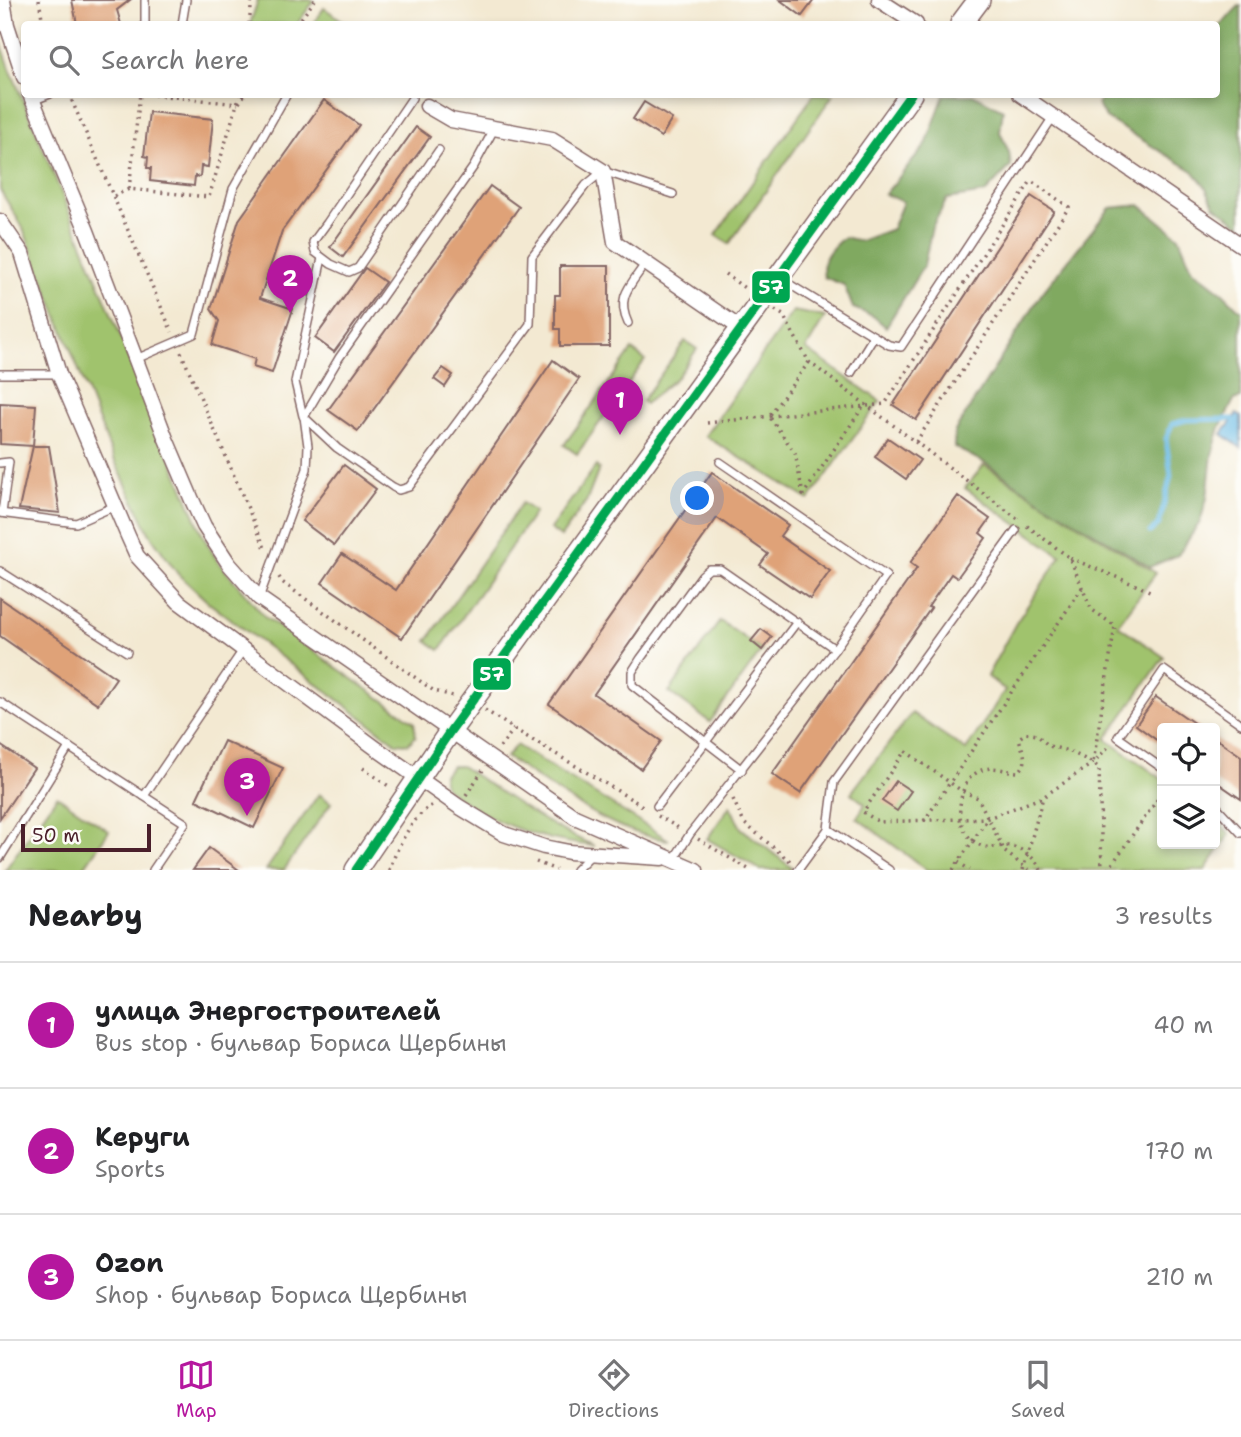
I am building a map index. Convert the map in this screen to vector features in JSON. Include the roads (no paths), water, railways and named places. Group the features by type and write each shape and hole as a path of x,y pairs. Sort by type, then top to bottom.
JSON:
{"street":[{"path":"3,0 21,67"},
{"path":"879,0 911,21"},
{"path":"963,21 979,0"},
{"path":"31,98 87,231 166,439 204,526 229,564 259,598 575,817 696,870"},
{"path":"356,870 451,730 908,98"},
{"path":"1026,98 1241,245"},
{"path":"427,106 451,120 552,139 603,171 615,242 740,328"},
{"path":"0,220 22,253 59,374 137,556 179,602 418,779 504,834 544,847 592,855 674,859"}],"lane":[{"path":"145,0 145,21"},
{"path":"182,21 186,0"},
{"path":"136,359 194,334 233,189 286,98"},
{"path":"408,98 313,242 315,252 349,272 358,268 439,150"},
{"path":"413,98 427,106"},
{"path":"777,277 889,345 901,347 1053,117"},
{"path":"304,417 339,358 474,166 494,128"},
{"path":"304,417 337,448 393,487 399,490 409,487 530,324 532,256 586,184 603,171 673,194"},
{"path":"259,598 307,469 308,446 304,417 295,382 322,258"},
{"path":"628,323 622,309 624,295 645,264"},
{"path":"851,373 874,335"},
{"path":"0,374 59,374"},
{"path":"0,463 9,462 1,513 76,523 115,506"},
{"path":"674,859 690,834 835,649 886,576 720,462"},
{"path":"799,869 828,829 834,782 1016,530"},
{"path":"742,770 632,685 632,673 641,658 702,575 709,569 720,569 835,649"},
{"path":"0,571 127,652"},
{"path":"657,806 797,622"},
{"path":"144,796 243,650"},
{"path":"1157,764 1118,737 1164,670 1241,724"},
{"path":"0,702 185,823 153,870"},
{"path":"0,859 69,747"},
{"path":"1220,810 1241,832"},
{"path":"828,829 889,870"},
{"path":"576,870 592,855"}],"water":[{"path":"1237,414 1241,417 1241,448 1222,434"}],"waterway":[{"path":"1150,532 1159,524 1171,475 1166,439 1172,424 1186,420 1233,419"}],"place":[{"name":"Керуги","path":"290,313"},
{"name":"улица Энергостроителей","path":"620,435"},
{"name":"Ozon","path":"247,816"}]}
